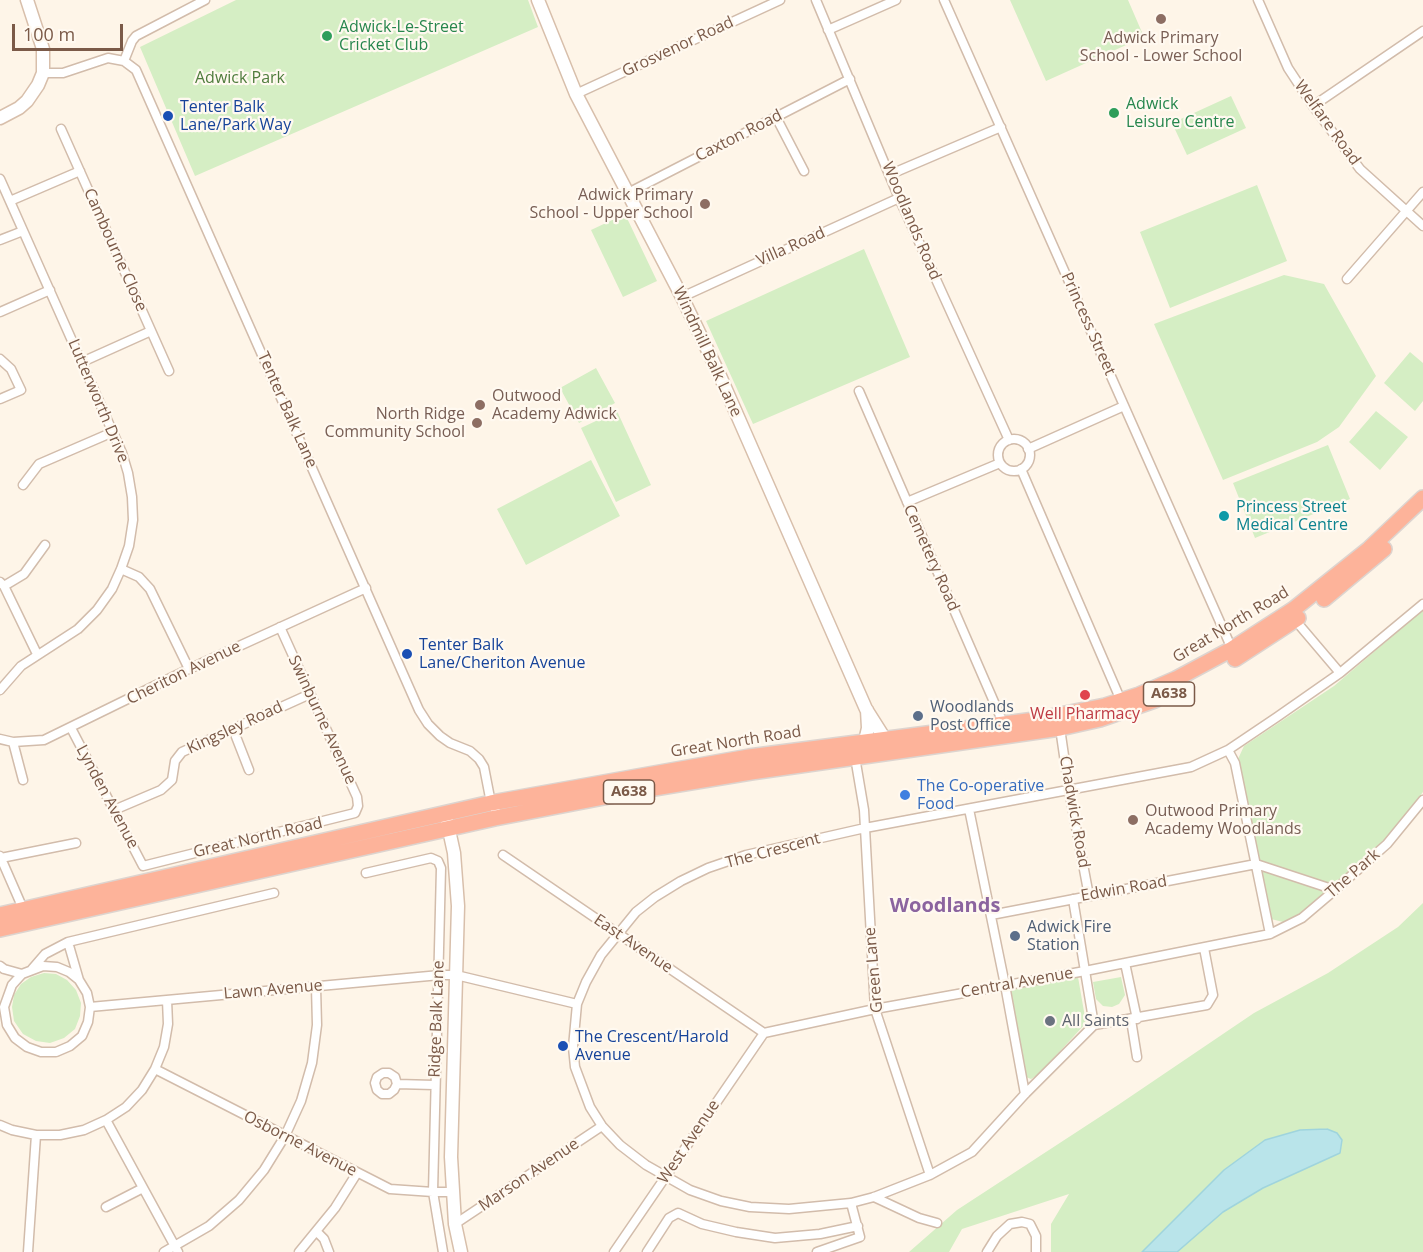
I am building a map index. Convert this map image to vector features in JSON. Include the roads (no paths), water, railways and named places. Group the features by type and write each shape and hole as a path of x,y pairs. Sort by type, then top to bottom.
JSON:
{"highway":[{"name":"Great North Road","path":"0,929 26,916 447,821 491,803 738,759 1004,725 1123,706 1232,649 1294,609 1369,549 1423,498"},
{"name":"Great North Road","path":"447,821 483,821 630,792 1060,728 1180,688 1260,644 1356,573 1423,511"},
{"name":"Great North Road","path":"0,915 26,916"}],"street":[{"path":"0,118 27,101 43,73 43,49 27,0"},
{"path":"43,73 63,73 108,58 124,61 136,36 205,0"},
{"name":"Windmill Balk Lane","path":"538,0 576,94 682,297 720,376 867,709 885,739"},
{"name":"Grosvenor Road","path":"576,94 780,0"},
{"name":"Woodlands Road","path":"816,0 891,174 899,198 1009,440"},
{"path":"828,30 896,0"},
{"name":"Princess Street","path":"944,0 1232,649"},
{"name":"Welfare Road","path":"1258,0 1288,68 1312,106 1360,169 1423,226"},
{"path":"1312,106 1423,32"},
{"name":"Tenter Balk Lane","path":"124,61 136,70 142,80 419,710 440,736 470,751 479,759 491,803"},
{"name":"Caxton Road","path":"628,193 850,79"},
{"path":"776,117 804,171"},
{"path":"891,174 1000,127"},
{"name":"Cambourne Close","path":"61,129 169,371"},
{"path":"10,201 80,171"},
{"name":"Lutterworth Drive","path":"0,179 113,432 128,473 132,497 132,529 129,546 122,569 112,589 85,623 60,642 37,654 21,666 0,690"},
{"path":"1347,279 1423,192"},
{"name":"Villa Road","path":"682,297 899,198"},
{"path":"0,240 23,231"},
{"path":"0,312 50,290"},
{"path":"82,362 151,331"},
{"path":"0,359 10,369 21,390 0,399"},
{"name":"Cemetery Road","path":"859,391 1004,725"},
{"path":"1028,448 1124,406"},
{"path":"23,485 39,464 113,432"},
{"path":"1009,440 1023,442 1028,448 1029,462 1021,469 1011,471 1000,463 999,449 1009,440"},
{"path":"907,502 1000,463"},
{"path":"1021,469 1123,706"},
{"path":"37,654 2,584 24,574 45,545"},
{"path":"122,569 139,577 150,589 189,669"},
{"name":"Cheriton Avenue","path":"0,739 13,742 44,740 189,669 366,588"},
{"path":"1270,934 1234,763 1228,750 1341,673 1423,604"},
{"path":"1295,620 1341,673"},
{"name":"Swinburne Avenue","path":"143,866 355,813 358,806 357,797 280,627"},
{"name":"Kingsley Road","path":"114,810 161,790 172,780 175,760 182,752 310,693"},
{"name":"Windmill Balk Lane","path":"865,741 868,728 867,709"},
{"name":"Lynden Avenue","path":"71,728 143,866"},
{"name":"Chadwick Road","path":"1060,728 1089,896"},
{"path":"233,729 249,770"},
{"path":"855,757 865,741"},
{"path":"13,742 23,780"},
{"name":"The Crescent","path":"1094,1025 1025,1094 972,1152 930,1174 874,1197 851,1203 789,1209 750,1207 700,1194 665,1177 620,1145 602,1126 582,1088 575,1067 574,1028 577,1004 601,955 636,912 656,897 708,868 746,855 865,828 1191,767 1228,750"},
{"name":"Green Lane","path":"855,757 865,828 875,1009 930,1174"},
{"name":"The Park","path":"1270,934 1302,918 1335,890 1387,844 1423,800"},
{"path":"491,803 497,813 504,816"},
{"path":"483,821 491,803"},
{"path":"969,809 1025,1094"},
{"name":"Ridge Balk Lane","path":"447,821 454,853 458,898 451,1157 455,1224 461,1252"},
{"path":"26,916 0,857 76,843"},
{"name":"East Avenue","path":"503,855 764,1033"},
{"name":"Ridge Balk Lane","path":"366,873 430,858 438,861 441,868 433,1192 443,1252"},
{"path":"1256,864 1335,890"},
{"name":"Edwin Road","path":"991,915 1256,864"},
{"path":"32,969 40,958 52,949 68,942 274,893"},
{"path":"1073,899 1094,1025 1207,1005 1213,995 1204,948"},
{"name":"Central Avenue","path":"764,1033 875,1009 1085,971 1270,934"},
{"path":"68,942 90,1007 88,1022 81,1036 70,1046 56,1052 41,1052 27,1047 3,1026 4,1006 12,985 22,974 43,966 57,967 69,972 79,980"},
{"path":"1125,963 1134,1019 1137,1057"},
{"path":"0,966 22,974"},
{"name":"Lawn Avenue","path":"90,1007 440,975 456,975 577,1004"},
{"path":"164,1252 177,1250 239,1200 264,1170 285,1136 301,1101 312,1064 316,1025 316,987"},
{"path":"0,992 4,1006"},
{"path":"0,1125 36,1135 60,1135 84,1130 126,1107 142,1090 155,1070 164,1047 168,1024 167,1000"},
{"name":"West Avenue","path":"614,1252 764,1033"},
{"name":"Osborne Avenue","path":"155,1070 390,1189 452,1192"},
{"path":"397,1084 434,1085"},
{"path":"106,1120 177,1250"},
{"name":"Marson Avenue","path":"455,1224 602,1126"},
{"path":"28,1252 36,1135"},
{"path":"298,1252 335,1208 357,1173"},
{"path":"106,1207 143,1188"},
{"path":"874,1197 919,1218 937,1222"},
{"path":"817,1252 860,1237 851,1203"},
{"path":"647,1252 669,1218 678,1214 702,1224 775,1238 820,1234 858,1226"},
{"path":"987,1252 997,1236 1010,1224 1030,1224 1036,1236 1036,1252"},
{"path":"317,1232 324,1239 329,1252"}],"water":[{"path":"1327,1129 1337,1133 1342,1140 1340,1153 1263,1188 1223,1212 1177,1252 1142,1252 1224,1170 1265,1140 1300,1130"}],"place":[{"name":"Adwick Primary School - Lower School","path":"1161,19"},
{"name":"Adwick-Le-Street Cricket Club","path":"327,36"},
{"name":"Adwick Leisure Centre","path":"1114,113"},
{"name":"Tenter Balk Lane/Park Way","path":"168,116"},
{"name":"Adwick Primary School - Upper School","path":"705,204"},
{"name":"Outwood Academy Adwick","path":"480,405"},
{"name":"North Ridge Community School","path":"477,423"},
{"name":"Princess Street Medical Centre","path":"1224,516"},
{"name":"Tenter Balk Lane/Cheriton Avenue","path":"407,654"},
{"name":"Well Pharmacy","path":"1085,695"},
{"name":"Woodlands Post Office","path":"918,716"},
{"name":"The Co-operative Food","path":"905,795"},
{"name":"Outwood Primary Academy Woodlands","path":"1133,820"},
{"name":"Adwick Fire Station","path":"1015,936"},
{"name":"All Saints","path":"1050,1021"},
{"name":"The Crescent/Harold Avenue","path":"563,1046"}],"district":[{"name":"Woodlands","path":"945,906"}],"park label":[{"name":"Adwick Park","path":"240,78"}]}
